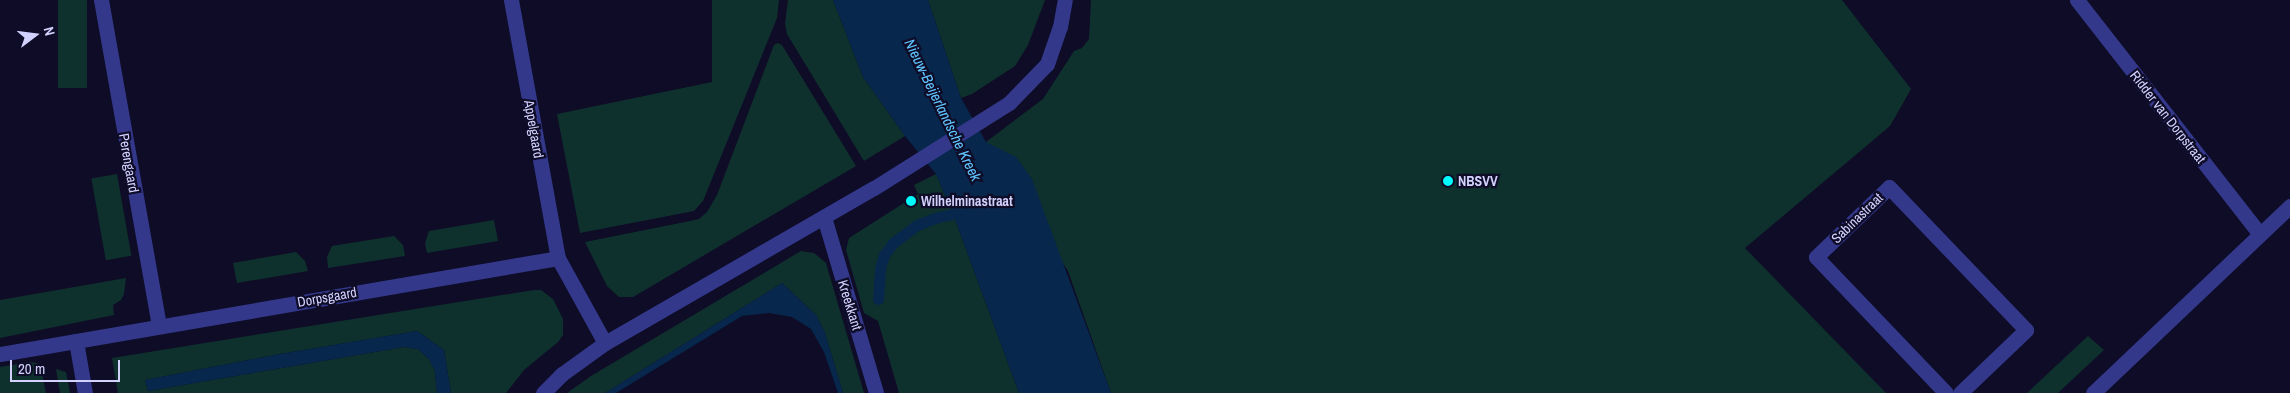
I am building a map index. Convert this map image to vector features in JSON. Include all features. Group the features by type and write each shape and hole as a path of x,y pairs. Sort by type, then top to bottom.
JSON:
{"street":[{"name":"Perengaard","path":"101,0 158,326"},
{"name":"Appelgaard","path":"511,0 558,258"},
{"path":"543,393 562,374 605,343 920,160 1009,103 1047,64 1060,27 1065,0"},
{"name":"Ridder van Dorpstraat","path":"2077,0 2260,234"},
{"name":"Sabinastraat","path":"1946,393 1816,257 1889,187 2026,330 1960,393"},
{"path":"2093,393 2290,206"},
{"name":"Kreekkant","path":"824,217 876,393"},
{"name":"Dorpsgaard","path":"0,354 558,258"},
{"path":"558,258 605,343"},
{"path":"76,340 85,393"}],"green space":[{"path":"58,0 87,0 87,88 58,88"},
{"path":"712,0 779,0 777,18 703,201 694,211 580,233 557,114 712,82"},
{"path":"788,0 833,0 863,77 905,136 864,161 787,34 785,24"},
{"path":"928,0 1045,0 1028,45 1015,66 972,94 961,98"},
{"name":"NBSVV","path":"1091,0 1842,0 1911,89 1890,126 1745,248 1886,393 1111,393 1068,271 986,142 1043,99 1074,51 1082,48 1089,39"},
{"path":"778,43 782,45 856,166 633,297 619,297 607,286 585,242 699,219 707,212 717,195 774,45"},
{"path":"117,174 131,256 106,260 91,179"},
{"path":"936,174 953,214 1019,393 899,393 878,321 864,313 846,250 849,238 918,194 914,185"},
{"path":"494,220 498,241 427,253 425,243 429,231"},
{"path":"394,236 403,245 405,256 328,268 327,257 332,246"},
{"path":"801,251 814,253 826,263 864,393 843,393 825,333 816,315 782,283 605,393 567,393 591,376"},
{"path":"296,252 305,261 308,271 237,283 233,263"},
{"path":"126,278 124,294 121,300 113,305 114,315 0,338 0,300"},
{"path":"541,290 553,299 563,319 563,335 558,342 524,370 506,393 451,393 444,350 417,331 280,354 145,380 148,391 404,347 418,349 429,359 435,371 437,393 118,393 112,358"},
{"path":"2088,336 2104,350 2058,393 2027,393"},
{"path":"30,362 37,363 41,369 46,393 0,393 0,367"},
{"path":"56,369 66,372 70,393 60,393"}],"water":[{"name":"Nieuw-Beijerlandsche Kreek","path":"833,0 928,0 961,98 986,142 1016,157 1032,179 1111,393 1019,393 953,214 936,174 905,136 863,77"},
{"path":"782,283 816,315 825,333 843,393 838,393 824,352 811,329 792,317 769,313 742,316 616,393 605,393"},
{"path":"417,331 444,350 451,393 437,393 435,371 429,359 418,349 404,347 148,391 145,380 280,354"}],"waterway":[{"path":"878,299 880,268 884,255 893,243 917,225 935,218 969,210"}],"place":[{"name":"NBSVV","path":"1448,181"},
{"name":"Wilhelminastraat","path":"911,201"}]}
